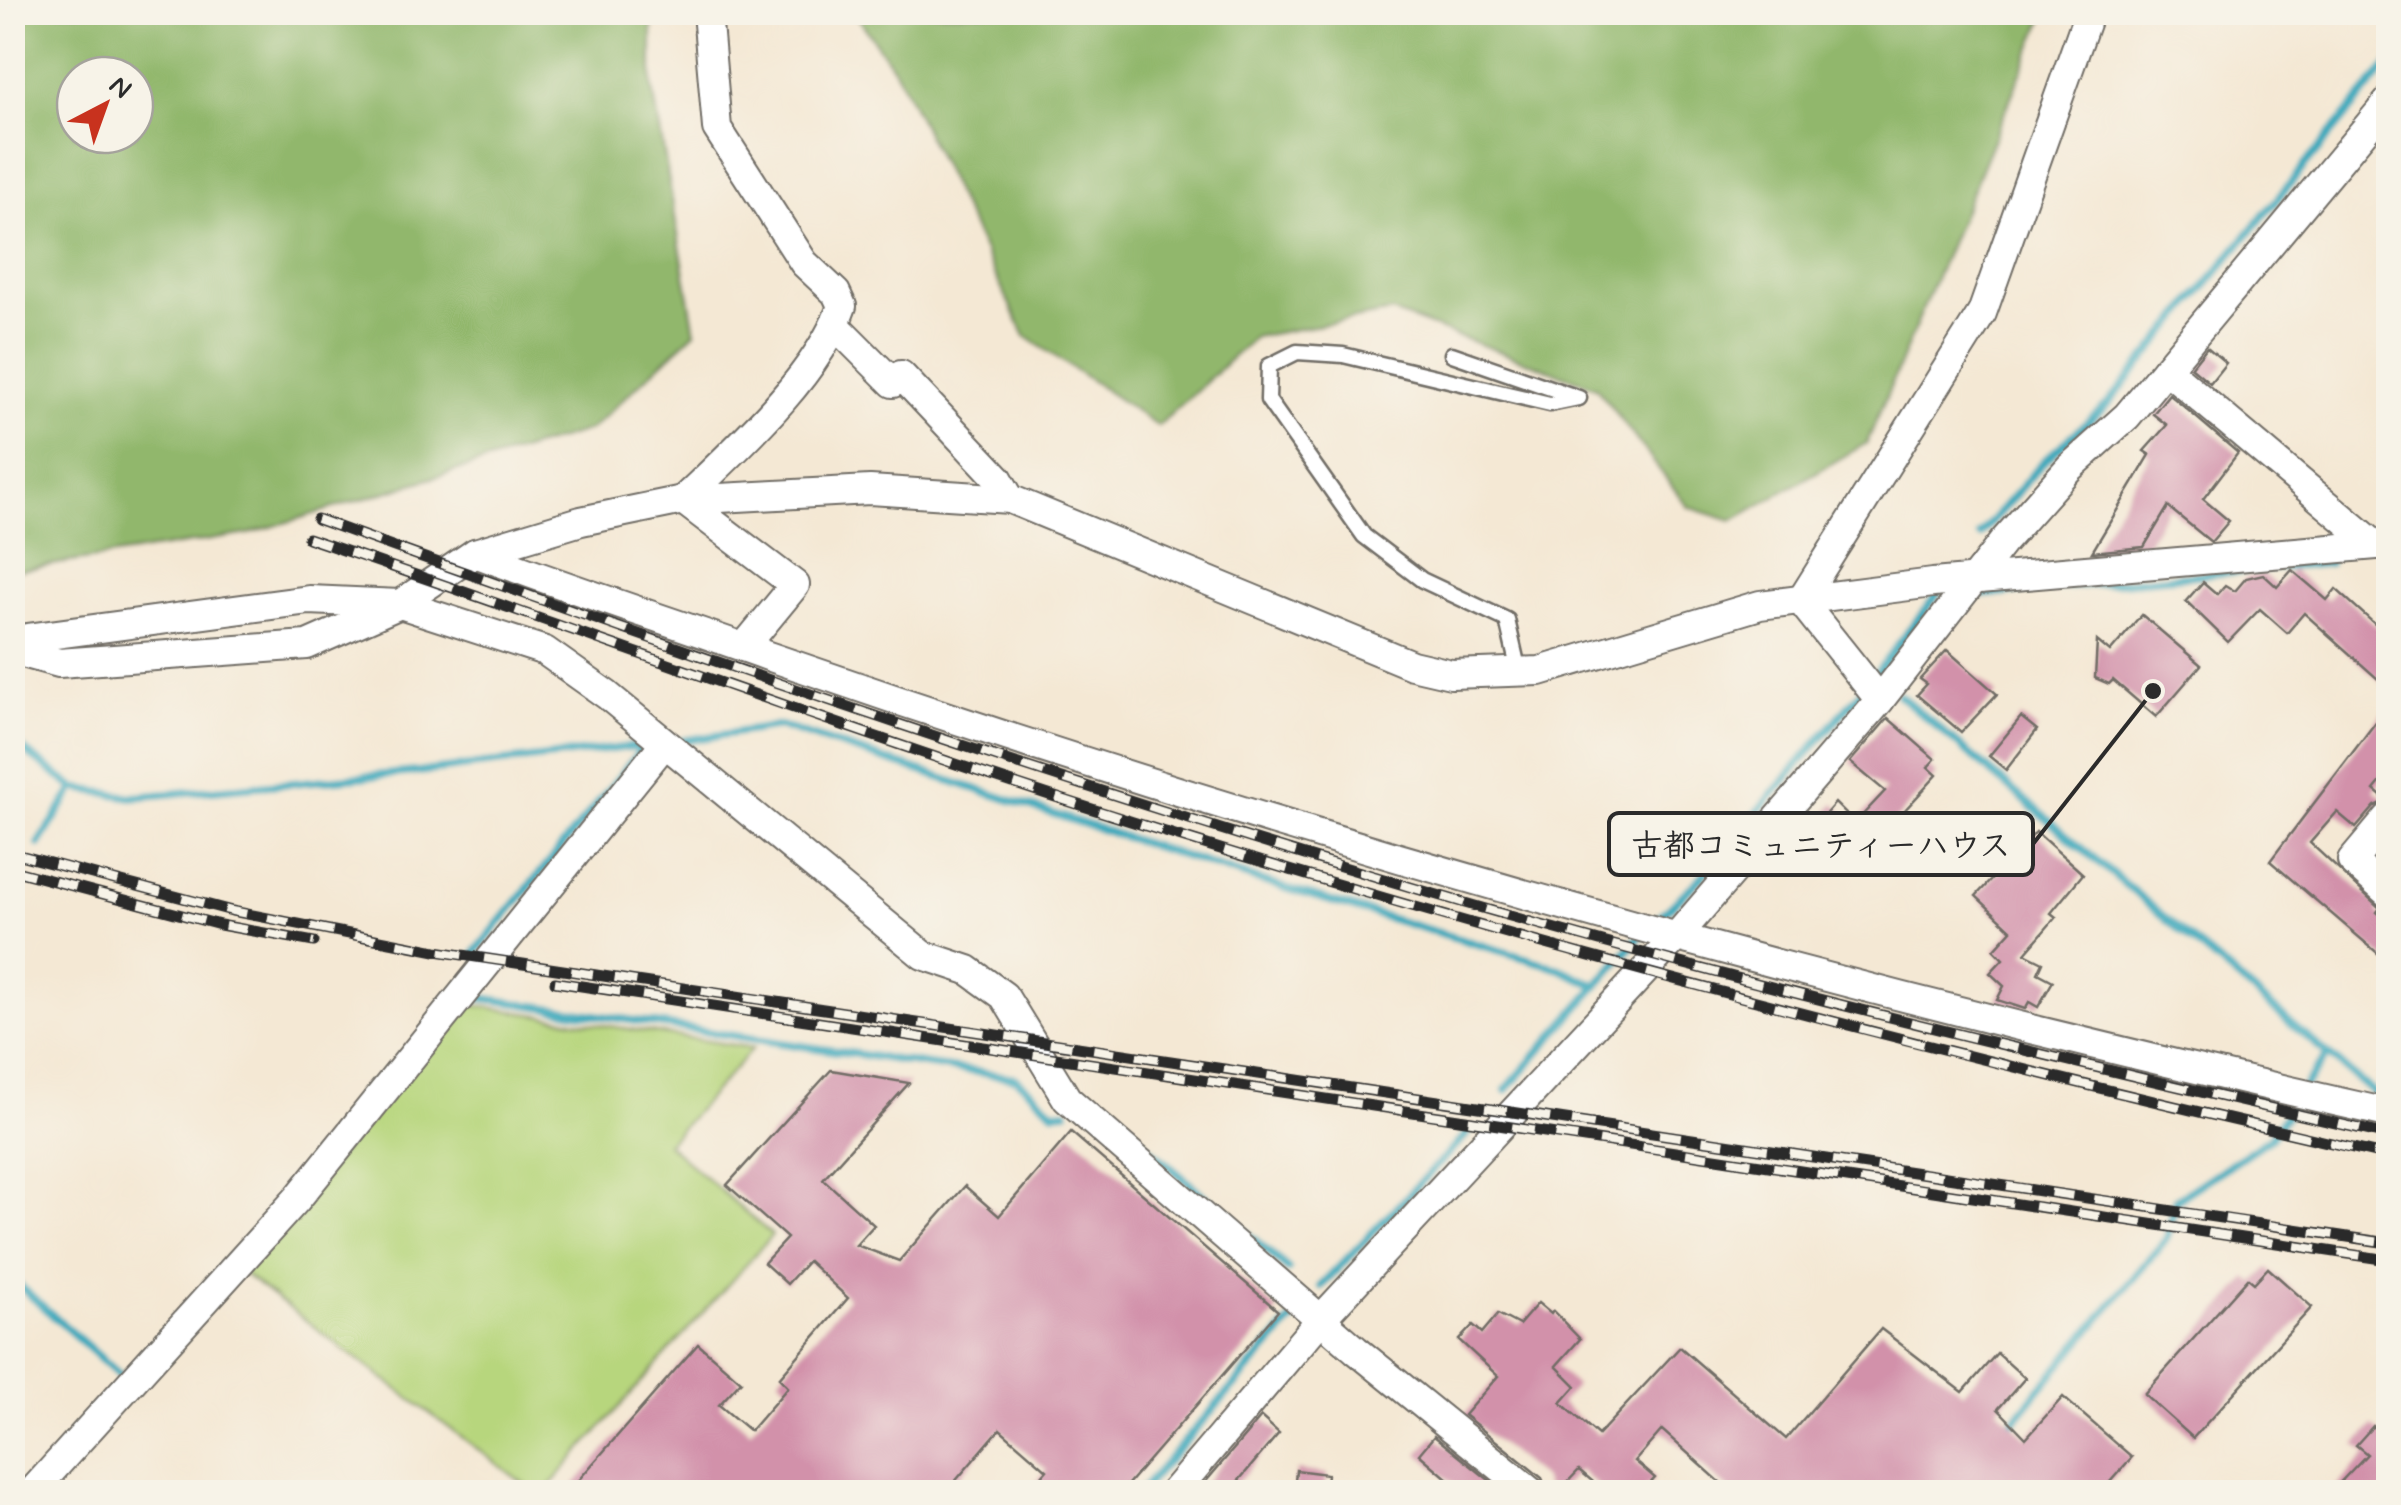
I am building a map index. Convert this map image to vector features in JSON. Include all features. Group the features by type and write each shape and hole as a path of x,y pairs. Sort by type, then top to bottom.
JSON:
{"street":[{"path":"683,500 762,425 836,326 842,306 836,293 804,263 717,128 707,12"},
{"path":"1801,601 1982,313 2090,12"},
{"path":"1174,1492 1871,691 1975,580 2069,468 2127,416 2388,102"},
{"path":"836,326 892,384 901,375 998,478 1010,500"},
{"path":"2166,368 2382,544"},
{"path":"12,650 58,663 307,645 400,604 474,553 581,521 683,500 870,490 1010,500 1412,665 1450,674 1519,673 1606,654 1738,610 1801,601 1975,580 2382,544"},
{"path":"683,500 795,585 749,641"},
{"path":"474,553 607,604 749,641 1197,797 1659,931 2386,1112"},
{"path":"12,640 309,600 400,604 545,651 608,695 923,955 968,970 1004,996 1067,1099 1321,1319 1532,1492"},
{"path":"1801,601 1871,691"},
{"path":"32,1492 297,1199 664,744"},
{"path":"2388,818 2352,861 2388,893"}],"lane":[{"path":"1452,354 1579,398 1550,404 1343,355 1297,352 1268,366 1268,400 1364,536 1422,580 1507,620 1519,673"}],"green space":[{"path":"13,12 652,13 652,84 695,332 590,430 248,534 13,571"},
{"path":"855,13 2046,13 1867,443 1732,521 1688,507 1596,387 1392,312 1254,337 1158,426 1025,336 898,75"},
{"path":"466,1004 753,1048 667,1144 772,1235 544,1492 535,1492 241,1272"}],"building":[{"path":"2207,347 2226,363 2210,383 2191,367"},
{"path":"2169,394 2238,453 2203,499 2229,521 2211,542 2168,507 2144,547 2092,552 2150,455 2144,451 2167,425 2153,414"},
{"path":"2292,570 2327,600 2336,589 2388,636 2388,688 2304,613 2287,633 2260,609 2228,642 2186,601 2203,582 2217,594 2225,585 2235,591 2246,578 2263,574 2277,587"},
{"path":"2142,615 2201,665 2156,717 2113,680 2109,684 2095,678 2097,641 2110,652"},
{"path":"1947,650 1997,694 1961,732 1917,695 1927,684 1920,679"},
{"path":"2388,706 2388,773 2374,790 2387,801 2375,806 2356,828 2337,812 2310,843 2380,908 2377,912 2388,922 2388,962 2270,861"},
{"path":"2021,717 2037,730 2006,770 1989,756"},
{"path":"1888,718 1935,759 1928,767 1937,775 1856,863 1815,826 1835,803 1855,823 1885,791 1850,762"},
{"path":"2036,832 2083,874 2051,913 2056,917 2025,953 2043,962 2038,973 2053,981 2038,1007 2029,1002 2025,1009 1997,1000 2004,986 1990,973 2003,959 1994,950 2012,930 1976,896"},
{"path":"831,1070 909,1083 823,1179 874,1225 856,1245 899,1261 965,1186 999,1216 1071,1132 1278,1311 1121,1492 1028,1492 1047,1470 1000,1429 946,1492 568,1492 698,1344 741,1381 719,1405 750,1431 788,1387 779,1378 848,1298 808,1261 787,1284 764,1263 787,1238 727,1185"},
{"path":"2268,1268 2312,1307 2193,1438 2144,1394 2248,1278 2254,1283"},
{"path":"1538,1303 1551,1314 1553,1311 1580,1339 1556,1366 1576,1386 1561,1403 1598,1435 1680,1347 1786,1439 1881,1329 1963,1392 1997,1353 2025,1378 1998,1409 2026,1438 2063,1397 2132,1457 2101,1492 1731,1492 1662,1430 1635,1461 1655,1478 1642,1492 1605,1492 1579,1470 1558,1492 1548,1492 1542,1478 1464,1415 1498,1376 1459,1340 1473,1325 1482,1333 1498,1314 1519,1325"},
{"path":"1261,1417 1279,1433 1229,1492 1197,1492"},
{"path":"2373,1426 2384,1436 2388,1430 2388,1492 2331,1492 2367,1454 2356,1445"},
{"path":"1434,1436 1504,1492 1463,1492 1419,1454"},
{"path":"1296,1470 1327,1474 1325,1492 1294,1492"}],"waterway":[{"path":"1980,535 2043,462 2107,405 2388,65"},
{"path":"1978,595 2329,563"},
{"path":"1871,680 1939,592"},
{"path":"1651,925 1700,879 1862,690"},
{"path":"1899,695 2386,1103"},
{"path":"681,741 780,726 1264,882 1556,967 1597,986"},
{"path":"12,741 74,788 132,797 428,771 647,745"},
{"path":"474,954 645,745"},
{"path":"39,844 74,788"},
{"path":"1506,1090 1641,935"},
{"path":"469,996 1016,1078 1054,1112 1066,1111"},
{"path":"2304,1087 2328,1054"},
{"path":"1090,1097 1288,1269"},
{"path":"2005,1431 2167,1238 2176,1200 2270,1138 2297,1099"},
{"path":"1321,1286 1468,1133"},
{"path":"12,1279 123,1378"},
{"path":"1140,1492 1295,1317"}],"railway":[{"path":"317,519 896,723 1188,819 1482,908 2047,1056 2388,1135"},
{"path":"308,538 957,764 1325,881 1778,1007 2388,1156"},
{"path":"12,853 232,911 436,951 2388,1243"},
{"path":"12,870 220,925 314,942"},
{"path":"555,982 2388,1260"}],"place":[{"name":"古都コミュニティーハウス","path":"2153,691"}]}
